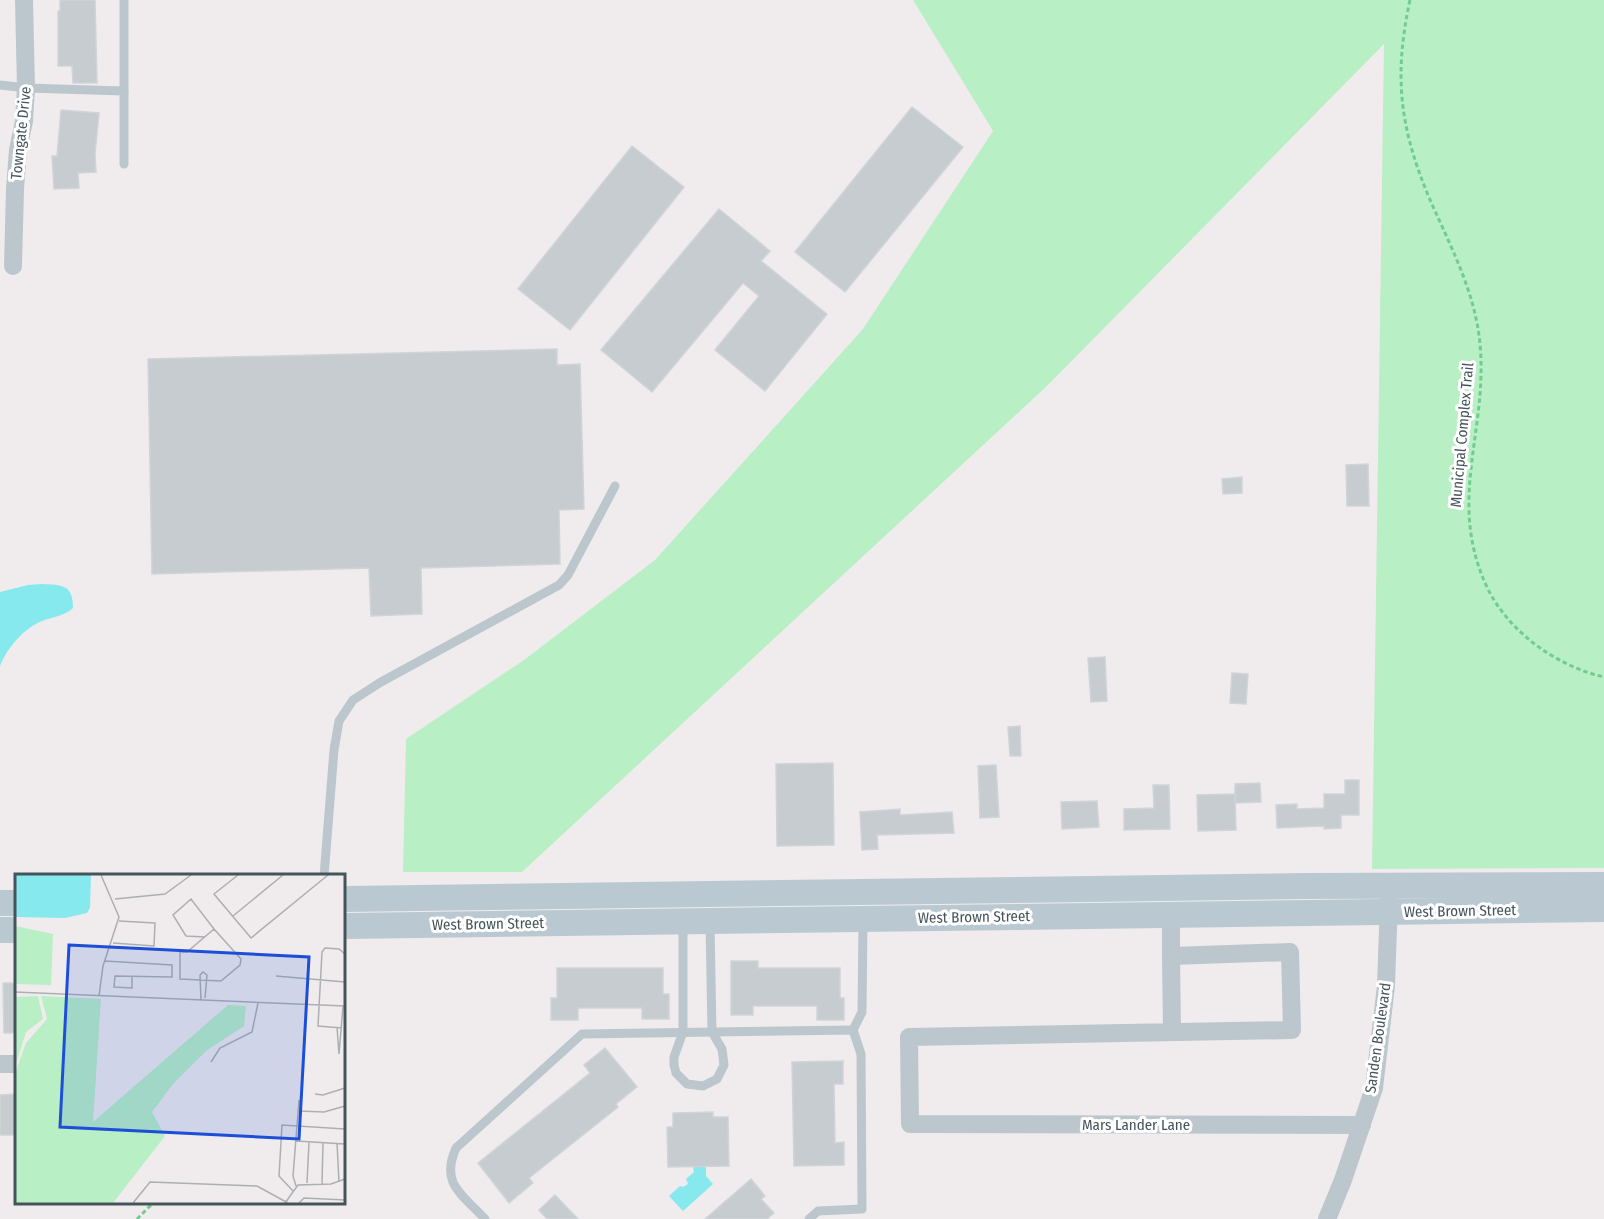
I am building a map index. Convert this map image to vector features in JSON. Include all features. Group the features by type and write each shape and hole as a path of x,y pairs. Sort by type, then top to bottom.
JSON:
{"main road":[{"name":"West Brown Street","path":"345,899 709,908 863,919 962,917 1390,886 1602,898"},
{"name":"West Brown Street","path":"709,908 766,903 788,893 963,891 1389,912 1574,910 1602,898"},
{"path":"962,917 963,891"},
{"path":"683,918 684,906 709,908"},
{"name":"West Brown Street","path":"345,926 683,918"}],"street":[{"name":"Towngate Drive","path":"13,266 7,189 24,121 26,88 24,0"},
{"name":"Sanden Boulevard","path":"1327,1219 1343,1180 1374,1088 1386,986 1390,886"},
{"path":"1171,901 1171,956 1172,1032 1292,1030 1290,952 1171,956"},
{"name":"Mars Lander Lane","path":"1172,1032 909,1037 910,1124 1362,1125"}],"lane":[{"path":"124,0 124,164"},
{"path":"0,85 124,91"},
{"path":"324,874 335,740 339,721 353,700 381,682 559,585 568,575 615,486"},
{"path":"683,918 683,1032 674,1057 676,1073 687,1084 703,1086 717,1079 724,1065 722,1050 712,1032 709,908"},
{"path":"809,1219 818,1211 861,1209 861,1054 853,1030 862,1012 863,919"},
{"path":"485,1219 454,1186 450,1177 450,1165 456,1148 582,1034 853,1030"}],"path":[{"name":"Municipal Complex Trail","path":"1410,0 1400,84 1405,124 1416,163 1463,272 1474,310 1479,341 1481,390 1468,481 1469,532 1474,554 1491,596 1516,628 1567,664 1604,677"},
{"path":"137,1219 153,1204"}],"green space":[{"path":"913,0 1604,0 1604,868 1372,869 1384,44 1048,385 522,872 403,872 406,739 524,660 655,560 863,329 993,131"}],"water":[{"path":"41,584 65,587 71,594 73,608 29,628 12,646 0,666 0,592"},
{"path":"693,1167 706,1167 706,1176 713,1184 683,1211 669,1196 680,1186 688,1184 686,1179 694,1172"}],"building":[{"path":"60,0 95,0 97,83 73,83 72,66 58,66"},
{"path":"912,107 963,147 845,292 795,252"},
{"path":"61,110 99,113 95,154 96,172 78,173 79,188 54,189 52,156 57,156"},
{"path":"632,146 684,187 570,330 518,289"},
{"path":"719,209 770,251 761,261 827,314 765,391 715,350 759,296 743,283 652,392 601,350"},
{"path":"557,349 557,365 580,364 584,509 559,510 560,564 421,568 422,614 371,616 369,568 152,574 148,359"},
{"path":"1368,464 1369,506 1347,506 1346,465"},
{"path":"1242,477 1242,493 1223,494 1222,479"},
{"path":"1105,657 1107,701 1091,702 1088,658"},
{"path":"1232,673 1248,674 1246,704 1230,703"},
{"path":"1020,726 1021,756 1010,756 1008,727"},
{"path":"833,763 834,845 777,846 776,764"},
{"path":"996,765 999,817 980,818 978,766"},
{"path":"1345,780 1359,780 1359,815 1341,815 1341,828 1324,829 1324,826 1277,828 1276,805 1297,804 1297,809 1324,808 1324,794 1345,794"},
{"path":"1260,783 1261,802 1235,803 1235,784"},
{"path":"1153,785 1169,785 1170,829 1124,830 1124,809 1154,808"},
{"path":"1235,794 1236,830 1198,831 1197,795"},
{"path":"1097,801 1099,827 1062,829 1061,802"},
{"path":"900,809 900,815 952,812 954,833 877,835 878,849 862,850 860,812"},
{"path":"731,961 758,961 758,968 840,968 840,998 844,998 844,1020 817,1020 817,1006 753,1006 753,1015 731,1015"},
{"path":"557,968 663,968 663,994 669,994 669,1019 642,1019 642,1008 578,1008 578,1020 551,1020 551,998 557,998"},
{"path":"3,983 15,983 15,1033 4,1033"},
{"path":"605,1048 637,1087 616,1104 618,1107 529,1178 533,1183 509,1203 478,1163 590,1073 584,1065"},
{"path":"843,1061 843,1084 834,1084 835,1143 844,1142 844,1165 794,1166 792,1062"},
{"path":"15,1094 15,1135 0,1135 0,1095"},
{"path":"713,1112 713,1117 728,1117 729,1166 668,1167 667,1127 673,1127 673,1113"},
{"path":"751,1179 765,1196 761,1199 774,1213 767,1219 705,1219"},
{"path":"555,1195 578,1219 547,1219 539,1210"}]}
